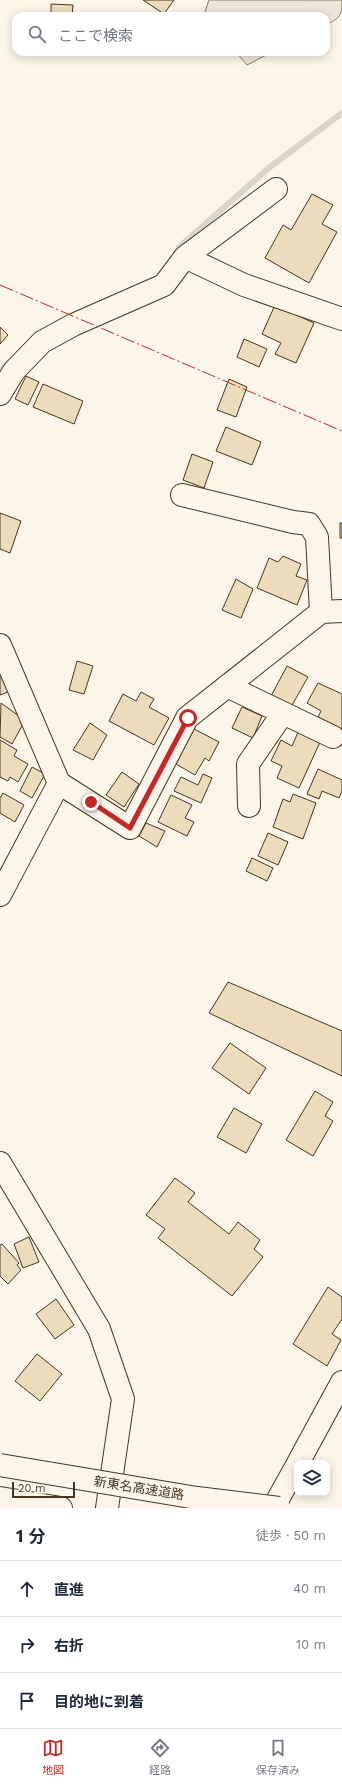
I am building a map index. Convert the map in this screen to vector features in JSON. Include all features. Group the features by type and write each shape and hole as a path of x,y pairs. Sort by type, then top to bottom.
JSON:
{"main road":[{"path":"0,394 14,371 42,342 73,325 164,285 185,257 276,189"},
{"path":"185,257 244,285 342,319"},
{"path":"0,645 59,783 130,828 188,718 227,686 332,612 317,537 310,524 293,522 182,495"},
{"path":"227,686 333,737"},
{"path":"249,806 248,764 283,713"},
{"path":"0,895 59,783"},
{"path":"0,1164 99,1329 123,1399 107,1508"},
{"path":"299,1460 342,1382"},
{"name":"新東名高速道路","path":"0,1465 197,1498 278,1508"},
{"path":"273,1508 294,1470"},
{"path":"0,1498 61,1508"}],"shaded area":[{"path":"209,0 342,0 341,13 330,22 330,12 205,12"},
{"path":"239,56 264,56 247,65"}],"building":[{"path":"143,0 174,0 165,12 161,12"},
{"path":"51,4 73,5 72,12 51,12"},
{"path":"312,194 333,205 322,224 337,232 309,283 265,258 283,225 291,230"},
{"path":"275,305 314,323 296,363 275,354 281,343 262,334"},
{"path":"0,327 8,335 0,344"},
{"path":"244,339 267,349 259,367 237,357"},
{"path":"26,376 39,382 28,405 15,399"},
{"path":"229,379 247,387 236,417 217,410"},
{"path":"43,384 83,401 74,424 33,407"},
{"path":"226,427 261,442 252,465 216,451"},
{"path":"192,454 213,462 204,488 183,480"},
{"path":"0,513 21,521 10,553 0,549"},
{"path":"340,523 342,523 342,538 340,538"},
{"path":"283,556 301,564 296,576 307,580 297,605 257,588 269,558 278,562"},
{"path":"236,579 253,589 241,618 222,610"},
{"path":"77,661 93,666 84,694 69,690"},
{"path":"287,666 308,677 291,707 271,696"},
{"path":"4,674 10,691 0,695 0,675"},
{"path":"318,683 342,694 342,729 318,717 321,711 307,703"},
{"path":"141,692 154,699 149,707 169,718 154,745 109,721 123,694 136,701"},
{"path":"1,703 19,716 22,726 12,744 0,737"},
{"path":"242,707 262,716 253,738 232,728"},
{"path":"90,723 107,735 93,760 73,750"},
{"path":"194,729 219,742 209,761 205,758 195,775 176,764"},
{"path":"299,730 321,740 299,788 277,778 282,766 271,761 281,740 292,746"},
{"path":"0,740 17,750 14,756 28,764 18,782 10,777 8,781 0,777"},
{"path":"32,767 45,774 32,798 20,791"},
{"path":"318,769 342,780 342,791 339,798 322,791 319,799 307,794"},
{"path":"122,772 139,784 124,807 106,795"},
{"path":"203,774 212,778 201,803 174,791 181,777 198,785"},
{"path":"3,793 24,805 15,822 0,813 0,798"},
{"path":"293,794 316,803 303,839 273,827 283,799 290,802"},
{"path":"171,795 192,805 185,818 194,822 187,836 158,822"},
{"path":"146,823 165,831 157,847 139,836"},
{"path":"268,833 288,842 278,865 258,856"},
{"path":"252,858 273,868 267,881 246,871"},
{"path":"228,982 342,1031 342,1076 209,1013"},
{"path":"230,1043 266,1068 249,1094 212,1068"},
{"path":"315,1091 333,1102 325,1116 333,1121 313,1156 286,1140"},
{"path":"234,1108 262,1124 246,1153 217,1137"},
{"path":"175,1178 195,1193 188,1202 229,1234 238,1222 260,1240 254,1249 263,1257 232,1296 158,1238 165,1229 146,1215"},
{"path":"29,1237 39,1262 23,1268 14,1244"},
{"path":"2,1244 19,1263 17,1265 21,1270 8,1284 0,1276 0,1245"},
{"path":"328,1287 342,1297 342,1319 332,1334 341,1340 327,1366 293,1344"},
{"path":"56,1299 74,1325 55,1339 36,1314"},
{"path":"37,1354 62,1374 40,1401 15,1381"}],"waterway":[{"path":"176,256 179,247 270,167 342,113"},
{"path":"0,372 9,362"}],"power":[{"path":"0,285 342,431"}],"route":[{"path":"91,802 130,828 188,718"}]}
